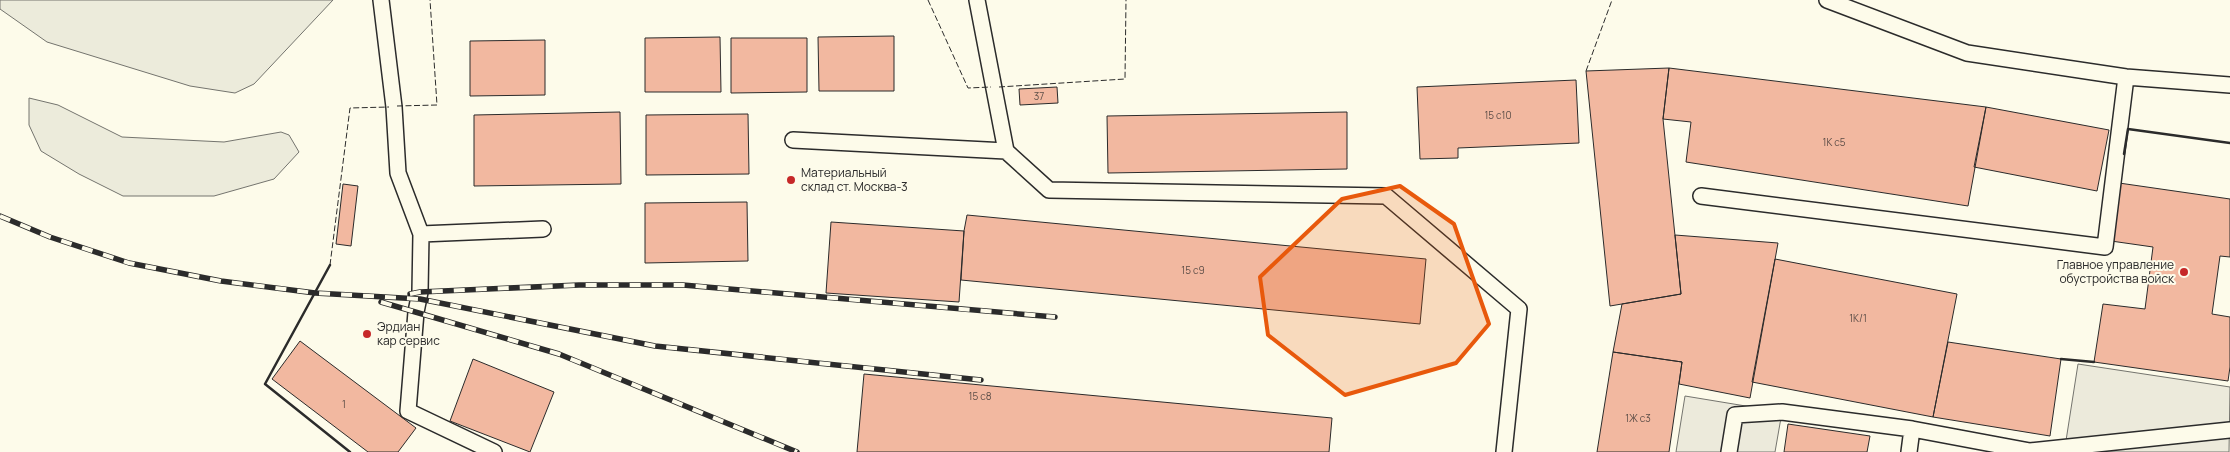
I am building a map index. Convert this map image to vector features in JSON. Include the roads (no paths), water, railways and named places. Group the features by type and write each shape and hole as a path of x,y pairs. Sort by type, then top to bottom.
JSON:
{"lane":[{"path":"381,0 394,106 398,173 420,234 420,299 416,312 408,411 494,452"},
{"path":"977,0 1006,151 1049,190 1386,196 1519,308 1504,452"},
{"path":"1827,0 1967,53 2126,76 2230,85"},
{"path":"1701,196 2105,247 2126,76"},
{"path":"793,140 1006,151"},
{"path":"420,234 543,229"},
{"path":"1729,452 1735,415 1782,412 1912,429 2030,452 2230,430"},
{"path":"1909,452 1912,429"}],"railway":[{"path":"0,216 50,237 129,263 221,281 315,293 420,299 655,346 981,380"},
{"path":"410,294 579,285 683,285 1055,317"},
{"path":"381,302 559,354 797,452"}],"place":[{"name":"Материальный склад ст. Москва-3","path":"791,180"},
{"name":"Главное управление обустройства войск","path":"2184,272"},
{"name":"Эрдиан кар сервис","path":"367,334"}]}
